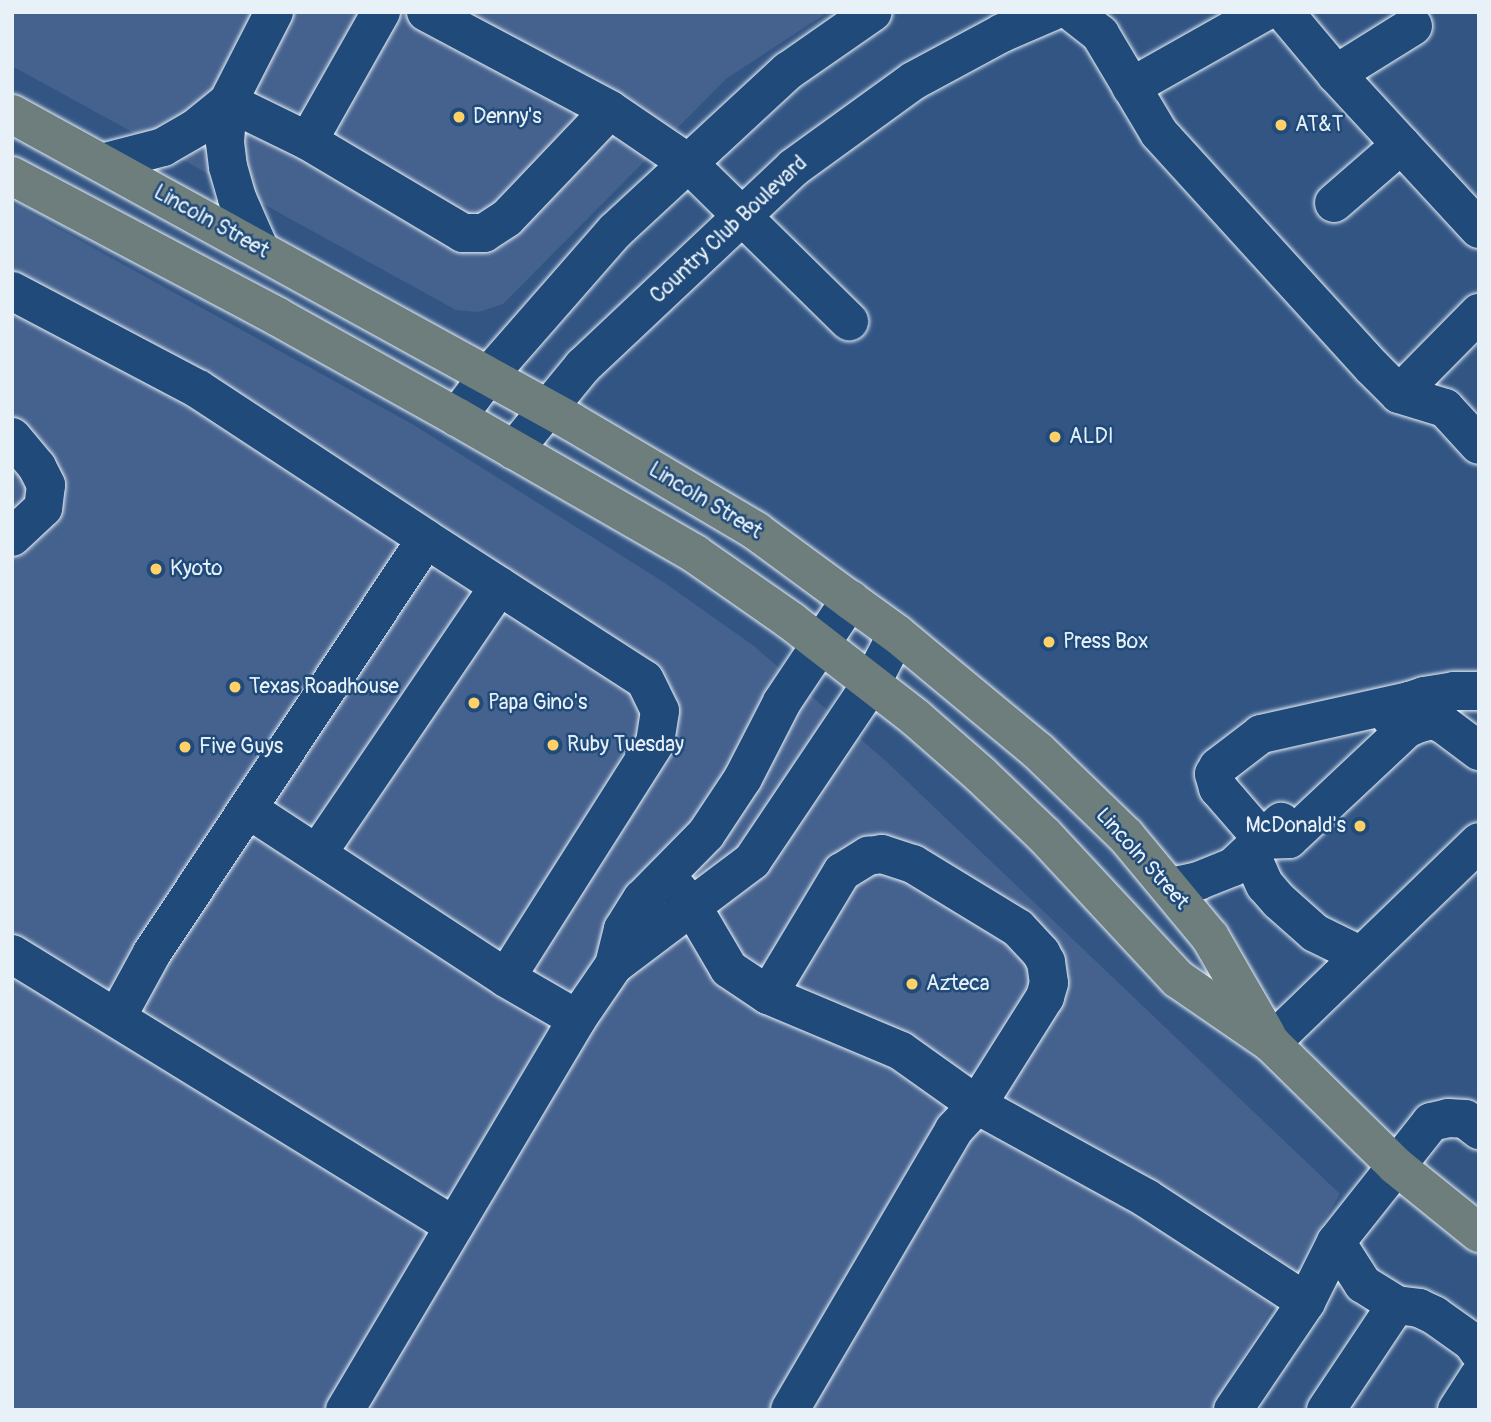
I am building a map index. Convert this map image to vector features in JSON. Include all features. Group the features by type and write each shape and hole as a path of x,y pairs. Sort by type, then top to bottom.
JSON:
{"main road":[{"name":"Lincoln Street","path":"12,114 549,409 756,531 897,634 1038,751 1126,836 1210,937 1270,1043"},
{"name":"Lincoln Street","path":"12,176 266,310 695,554 820,644 916,718 981,775 1045,836 1178,979 1270,1043 1396,1166 1479,1233"}],"street":[{"path":"102,163 163,147 197,127 228,102 274,12"},
{"path":"308,141 380,12"},
{"path":"426,12 610,110 688,163 849,321"},
{"path":"457,417 488,376 615,232 788,71 873,12"},
{"name":"Country Club Boulevard","path":"514,450 583,366 741,214 850,124 913,80 1003,33 1051,12"},
{"path":"1072,12 1100,34 1159,133 1399,394 1446,408 1479,444"},
{"path":"1131,87 1264,12"},
{"path":"1284,12 1336,74 1479,229"},
{"path":"1336,74 1413,26"},
{"path":"228,102 308,141 463,233 474,234 484,233 507,218 610,110"},
{"path":"228,102 228,167 237,198 259,248"},
{"path":"1334,203 1401,145"},
{"path":"12,291 198,389 645,680 660,710 655,743 506,978"},
{"path":"1399,394 1479,313"},
{"path":"12,437 37,467 46,485 43,508 12,537"},
{"path":"117,1017 152,953 426,539"},
{"path":"317,854 499,586"},
{"path":"614,965 623,929 642,899 706,834 743,778 782,702 850,600"},
{"path":"345,1410 577,1019 614,965 752,861 871,684 897,634"},
{"path":"1170,887 1224,872 1256,846 1289,839 1406,729 1439,692 1479,691"},
{"path":"1360,955 1315,933 1265,885 1256,846 1222,796 1214,774 1218,767 1261,734 1420,711 1479,711"},
{"path":"1420,711 1443,724 1479,751"},
{"path":"248,809 506,978 577,1019"},
{"path":"1270,1043 1479,842"},
{"path":"768,995 842,872 868,856 882,855 913,864 1018,928 1037,946 1046,962 1049,983 1045,996 977,1105 954,1130 790,1410"},
{"path":"666,876 692,906 729,970 768,995 901,1051 977,1105 1146,1198 1306,1302"},
{"path":"12,954 454,1226"},
{"path":"1241,1407 1306,1302 1336,1242 1431,1122 1448,1118 1465,1119 1479,1130"},
{"path":"1336,1242 1363,1284 1396,1305 1419,1308 1434,1315 1472,1342 1479,1353"},
{"path":"1326,1410 1396,1305"},
{"path":"1457,1410 1479,1377"}],"shaded area":[{"path":"12,12 828,12 726,79 503,304 479,312 456,310 12,66"},
{"path":"12,203 414,425 662,581 754,646 888,763 1340,1194 1211,1410 12,1410"}],"place":[{"name":"Denny's","path":"459,117"},
{"name":"AT&T","path":"1281,125"},
{"name":"ALDI","path":"1055,437"},
{"name":"Kyoto","path":"156,569"},
{"name":"Press Box","path":"1049,642"},
{"name":"Texas Roadhouse","path":"235,687"},
{"name":"Papa Gino's","path":"474,703"},
{"name":"Ruby Tuesday","path":"553,745"},
{"name":"Five Guys","path":"185,747"},
{"name":"McDonald's","path":"1360,826"},
{"name":"Azteca","path":"912,984"}]}
